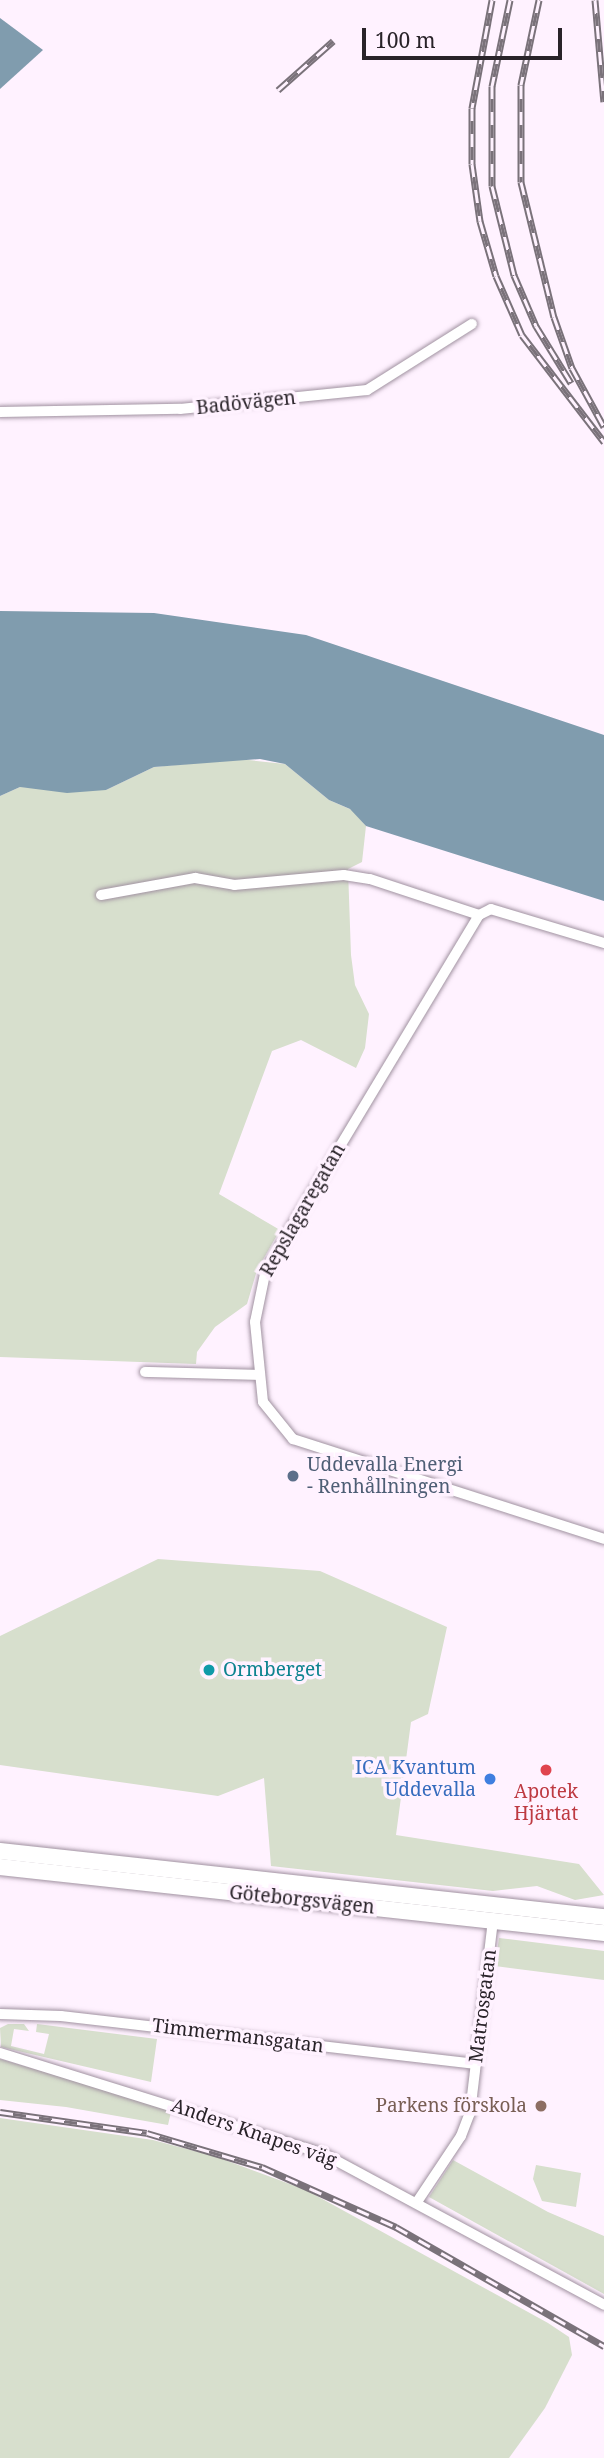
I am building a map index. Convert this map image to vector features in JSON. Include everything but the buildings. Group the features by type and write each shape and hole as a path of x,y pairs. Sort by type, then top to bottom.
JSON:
{"main road":[{"name":"Göteborgsvägen","path":"0,1852 604,1917"},
{"name":"Göteborgsvägen","path":"0,1867 604,1933"}],"street":[{"name":"Badövägen","path":"0,412 180,409 367,390 472,324"},
{"path":"101,895 195,878 234,885 344,875 370,879 479,915 491,909 604,943"},
{"name":"Repslagaregatan","path":"479,915 266,1269 255,1308 257,1375 263,1402 272,1418 307,1447 604,1539"},
{"path":"145,1372 257,1375"},
{"name":"Matrosgatan","path":"418,2202 461,2136 470,2112 493,1921"},
{"name":"Timmermansgatan","path":"0,2014 61,2016 476,2064"},
{"name":"Anders Knapes väg","path":"0,2053 313,2150 418,2202 604,2305"}],"green space":[{"path":"239,759 285,764 329,800 352,810 366,826 362,862 348,869 351,955 355,985 369,1014 365,1048 356,1068 301,1040 272,1051 219,1194 280,1230 257,1270 247,1304 215,1327 197,1352 196,1364 0,1357 0,796 20,787 106,790 154,767"},
{"path":"158,1559 320,1571 447,1627 428,1714 411,1722 396,1835 579,1864 604,1895 575,1900 537,1886 493,1891 271,1866 264,1778 218,1796 0,1765 0,1636"},
{"path":"499,1938 604,1951 604,1980 495,1966"},
{"path":"8,2024 24,2024 29,2031 14,2029 11,2046 44,2054 49,2034 36,2032 37,2024 157,2039 151,2082 1,2047 0,2028"},
{"path":"0,2059 157,2105 171,2112 168,2125 66,2107 0,2100"},
{"path":"0,2118 153,2140 217,2157 306,2190 548,2323 569,2337 572,2355 545,2408 509,2458 0,2458"},
{"path":"453,2160 548,2212 604,2236 604,2294 429,2197"},
{"path":"536,2165 581,2173 576,2207 542,2201 533,2179"}],"water":[{"path":"0,18 43,50 0,89"},
{"path":"0,611 154,613 306,635 604,735 604,901 366,826 350,809 329,800 285,764 260,759 154,767 106,790 67,793 20,787 0,796"}],"railway":[{"path":"492,0 472,108 472,164 480,221 496,276 522,335 604,442"},
{"path":"510,0 492,86 492,186 514,275 536,326 571,383"},
{"path":"539,0 521,85 521,182 554,317 572,368 604,427"},
{"path":"595,0 604,102"},
{"path":"278,90 333,41"},
{"path":"0,2112 147,2133 262,2167 396,2227 604,2346"}],"place":[{"name":"Uddevalla Energi - Renhållningen","path":"293,1476"},
{"name":"Ormberget","path":"209,1670"},
{"name":"Apotek Hjärtat","path":"546,1770"},
{"name":"ICA Kvantum Uddevalla","path":"490,1779"},
{"name":"Parkens förskola","path":"541,2106"}]}
